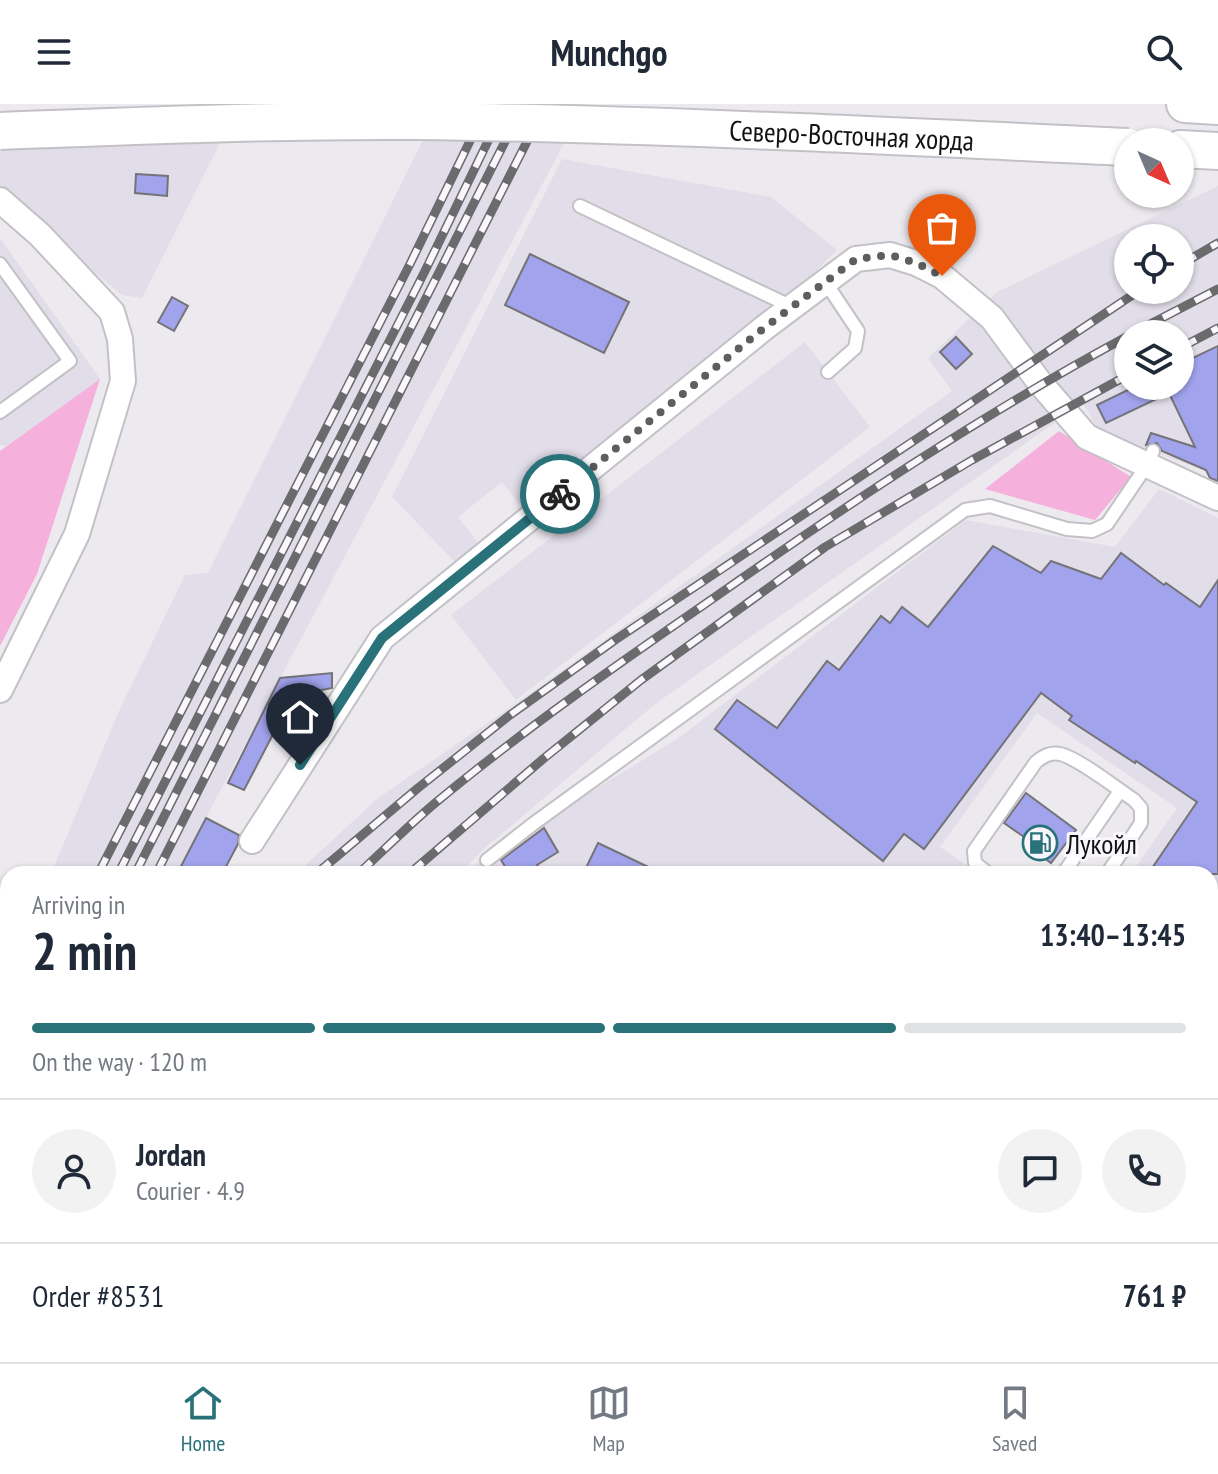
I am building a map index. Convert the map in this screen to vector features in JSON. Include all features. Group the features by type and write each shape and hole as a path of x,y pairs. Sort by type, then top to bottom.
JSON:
{"main road":[{"path":"1185,104 1218,106"},
{"name":"Северо-Восточная хорда","path":"0,131 415,121 700,127 1114,146"},
{"path":"1194,150 1218,151"}],"street":[{"path":"0,200 40,235 112,312 120,339 123,381 77,534 0,690"},
{"path":"252,841 382,638 824,280 856,259 890,255 942,276 992,318 1040,383 1087,437 1150,458 1218,498"}],"lane":[{"path":"580,206 792,307"},
{"path":"0,264 70,361 0,412"},
{"path":"824,280 858,331 855,348 828,372"},
{"path":"487,860 965,510 990,506 1067,529 1092,531 1107,524 1150,458"},
{"path":"979,866 975,863 974,851 1041,758 1048,754 1062,754 1138,803 1143,818 1112,866"},
{"path":"1068,866 1120,791"}],"shaded area":[{"path":"441,104 585,104 180,866 54,866 119,711 185,575 208,573"},
{"path":"222,139 142,298 122,295 0,194 0,146"},
{"path":"562,159 771,197 837,250 784,303 524,510 502,482 458,517 479,544 456,563 392,497"},
{"path":"1218,186 1218,473 1215,475 1099,431 1083,403 655,704 467,866 305,866 378,798 515,704 952,391 928,358 997,292 1114,236 1114,304 1194,304 1194,224 1139,224 1172,208 1194,208 1194,198"},
{"path":"0,238 100,379 6,446 0,445"},
{"path":"805,342 870,427 516,700 451,615"},
{"path":"100,379 37,574 0,646 0,451"},
{"path":"1059,431 1131,477 1095,520 985,489"},
{"path":"1159,489 1218,518 1218,866 1137,866 1177,808 1037,713 940,847 968,866 475,866 484,857 677,739 966,520 1115,547"}],"building":[{"path":"136,174 168,176 167,196 135,193"},
{"path":"530,254 629,302 604,353 505,305"},
{"path":"172,297 188,306 174,331 158,322"},
{"path":"956,337 972,354 956,369 940,352"},
{"path":"1218,346 1218,481 1210,478 1206,470 1162,451 1157,443 1146,445 1151,433 1195,447 1172,400 1194,400 1194,357"},
{"path":"1114,397 1114,400 1154,400 1106,423 1097,405"},
{"path":"993,546 1041,573 1051,561 1101,579 1121,553 1200,607 1218,580 1218,866 1153,866 1197,802 1069,720 1072,716 1041,693 924,849 904,834 883,861 715,729 737,700 777,728 827,661 839,670 881,616 890,623 902,607 928,627"},
{"path":"332,673 332,688 293,696 244,790 228,783 280,678"},
{"path":"1026,793 1076,830 1051,863 1031,848 1034,844 1004,823"},
{"path":"206,818 239,835 238,844 226,866 181,866"},
{"path":"544,828 558,852 538,866 505,866 501,860"},
{"path":"598,843 646,866 587,866"}],"railway":[{"path":"102,866 410,264 488,104"},
{"path":"122,866 425,271 506,104"},
{"path":"139,866 524,104"},
{"path":"160,866 546,104"},
{"path":"1194,257 1218,243"},
{"path":"1158,320 1218,289"},
{"path":"325,866 510,715 615,640 1119,304"},
{"path":"1194,341 1218,328"},
{"path":"367,866 468,776 645,645 919,460 1114,344"},
{"path":"418,866 641,680 825,547 972,460 1114,383"}],"way so far":[{"path":"560,494 824,280 856,259 890,255 942,276"}],"place":[{"name":"Лукойл","path":"1040,843"}],"route":[{"path":"300,765 382,638 560,494"}]}
